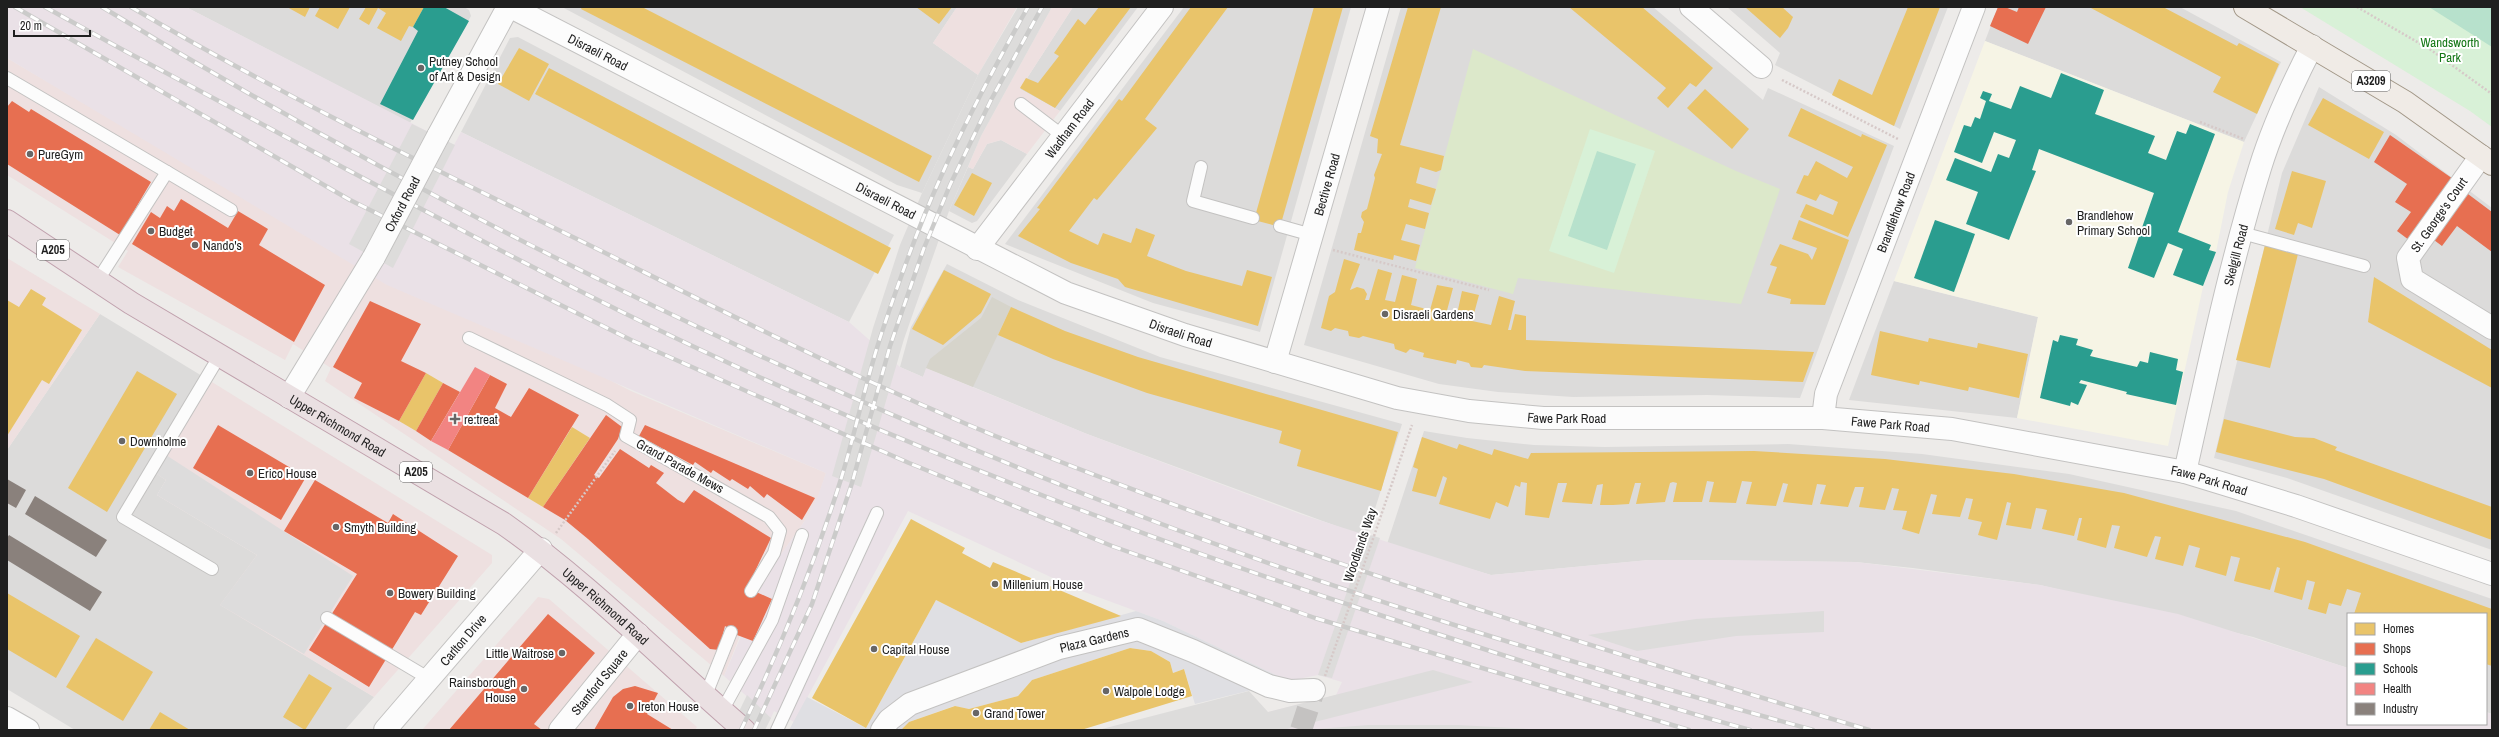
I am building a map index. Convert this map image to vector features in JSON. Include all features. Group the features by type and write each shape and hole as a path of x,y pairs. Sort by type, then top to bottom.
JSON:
{"highway":[{"name":"Upper Richmond Road","path":"7,221 98,280 289,397 504,524 542,550 600,598 705,697 744,730"}],"main road":[{"name":"A3209","path":"2245,7 2405,102 2487,160"}],"street":[{"name":"Oxford Road","path":"289,397 374,257 438,136 510,7"},
{"name":"Disraeli Road","path":"510,7 977,249 1066,293 1123,315 1275,362"},
{"name":"Wadham Road","path":"977,249 1162,7"},
{"name":"Bective Road","path":"1275,362 1378,7"},
{"path":"1691,7 1761,67"},
{"name":"Brandlehow Road","path":"1823,418 1826,394 1919,147 1974,7"},
{"name":"Skelgill Road","path":"2185,472 2212,351 2242,233 2267,148 2281,111 2312,46"},
{"name":"St. George's Court","path":"2487,160 2408,258 2412,279 2492,328"},
{"name":"Fawe Park Road","path":"1275,362 1397,398 1469,411 1543,418 1823,418 1952,429 2185,472 2296,506 2492,574"},
{"name":"Carlton Drive","path":"393,727 428,678 542,550"},
{"name":"Plaza Gardens","path":"882,730 889,720 910,704 1059,648 1138,629 1193,650 1268,686 1290,691 1319,683"},
{"name":"Stamford Square","path":"560,730 638,634"},
{"path":"7,718 28,730"}],"lane":[{"path":"7,78 231,210"},
{"path":"1021,104 1063,136"},
{"path":"1201,167 1193,200 1253,218"},
{"path":"98,280 167,172"},
{"path":"1280,226 1311,240"},
{"path":"2242,233 2364,266"},
{"name":"Grand Parade Mews","path":"469,338 607,405 630,420 626,436 769,517 780,531 774,553 751,591"},
{"path":"212,569 123,517 220,355"},
{"path":"776,730 877,514"},
{"path":"722,711 772,620 802,535"},
{"path":"327,618 428,678"},
{"path":"705,697 732,632"}],"path":[{"path":"2357,7 2431,50 2492,94"},
{"path":"1761,67 1773,75 1897,139 1919,147"},
{"path":"2200,122 2267,148"},
{"path":"1311,240 1489,290"},
{"name":"Woodlands Way","path":"1319,683 1374,536 1413,420"},
{"path":"542,550 626,436"}],"shaded area":[{"path":"7,7 186,7 454,145 461,132 849,322 900,367 923,377 926,368 1087,434 1303,515 1491,575 1649,560 1856,562 2040,585 2178,614 2347,668 2347,725 2487,725 2487,712 2492,714 2492,730 1267,730 1268,712 1336,695 1342,682 1318,675 1288,681 1163,621 1079,590 908,511 794,722 774,711 771,718 724,676 741,636 753,640 772,599 758,593 770,570 806,519 818,496 826,473 387,285 7,58"},
{"path":"186,7 464,7 469,10 471,16 410,123"},
{"path":"562,7 957,7 933,43 978,75 922,193 897,185"},
{"path":"957,7 1017,7 978,75 933,43"},
{"path":"1052,7 1073,7 1020,89 1060,111 1027,154 1001,140 987,144 973,169 968,167 981,136"},
{"path":"1073,7 1138,7 1060,111 1020,89"},
{"path":"1184,7 1351,7 1260,332 1153,303 1005,244"},
{"path":"1401,7 1653,7 1763,100 1768,88 1894,146 1800,398 1707,395 1573,397 1498,392 1439,384 1304,345"},
{"path":"1727,7 1948,7 1900,129 1775,65 1780,53"},
{"path":"1998,7 2180,7 2281,62 2244,142 1985,41"},
{"path":"518,37 894,235 849,322 461,132 510,38"},
{"name":"Brandlehow Primary School","path":"1985,41 2244,142 2228,192 2216,252 2203,287 2168,446 2017,418 2038,317 1894,281"},
{"path":"7,58 182,161 631,391 826,473 818,497 806,519 770,570 759,593 772,599 753,641 740,636 724,676 561,539 325,381 331,368 293,344 285,360 118,267 128,251 7,175"},
{"path":"2319,87 2396,135 2492,208 2492,550 2287,478 2214,458 2282,173"},
{"path":"1001,140 1027,154 977,221 972,223 949,211 968,167 973,169 987,144"},
{"path":"7,258 100,314 7,450"},
{"path":"947,264 1018,300 1160,357 1402,424 1366,537 1087,434 927,368 923,377 900,367 911,327"},
{"path":"1894,281 2038,317 2017,418 1849,400"},
{"path":"992,297 1011,307 973,387 926,368 930,359 981,318"},
{"path":"100,314 212,382 156,473 166,480 157,495 257,555 221,605 374,697 345,730 75,730 7,689 7,450"},
{"path":"212,382 492,555 492,563 374,697 220,605 257,555 157,495 166,480 155,473"},
{"path":"1424,431 1467,438 1534,445 1605,447 1788,444 1922,454 2069,474 2236,511 2492,599 2492,714 2487,712 2487,613 2347,613 2347,668 2253,637 2040,585 1913,568 1856,562 1649,560 1491,575 1387,544"},
{"path":"166,455 353,576 304,654 220,605 257,555 157,495 166,480 155,473"},
{"path":"538,597 549,599 697,727 695,730 422,730"},
{"path":"936,600 1021,643 1136,611 1163,621 1288,681 1195,704 1184,669 1173,673 1170,662 1151,651 1130,648 1032,680 1018,696 969,709 954,706 909,722 901,730 789,730 807,697 866,728"}],"green space":[{"name":"Wandsworth Park","path":"2300,7 2492,7 2492,127 2470,111"},
{"path":"2429,7 2492,7 2492,47"},
{"path":"1473,49 1736,171 1780,189 1741,304 1518,278 1513,294 1415,268"},
{"path":"1590,129 1655,151 1614,273 1549,251"},
{"path":"1597,151 1636,164 1607,250 1568,236"}],"pier":[{"path":"1018,7 1052,7 981,136 949,211 904,339 861,487 832,476 873,328 900,245 922,193 978,75"},
{"path":"412,124 455,145 393,268 349,244"},
{"path":"1367,534 1380,538 1332,678 1318,675"},
{"path":"1824,611 1824,632 1736,636 1637,651 1588,635 1696,619"},
{"path":"1433,670 1473,682 1283,730 1098,730 1249,691 1268,712"},
{"path":"747,695 771,718 765,730 730,730"},
{"path":"1368,725 1458,725 1546,730 1305,730"}],"building: Homes":[{"path":"287,7 310,7 305,17"},
{"path":"320,7 350,7 338,29 315,16"},
{"path":"366,7 424,7 413,27 409,26 401,41 377,28 386,13 378,8 369,25 359,19"},
{"path":"582,7 642,7 932,156 919,182 581,9"},
{"path":"916,7 952,7 939,24"},
{"path":"1099,7 1131,7 1055,108 1020,88 1026,78 1038,83 1059,56 1054,53 1078,19 1085,25"},
{"path":"1191,7 1228,7 1145,119 1157,128 1097,200 1094,198 1069,231 1098,245 1103,233 1131,243 1136,228 1155,235 1147,256 1186,271 1242,286 1247,270 1272,277 1258,326 1125,287 1118,279 1071,263 1018,236 1040,209 1037,208 1119,99 1122,101"},
{"path":"1314,7 1343,7 1280,227 1254,220"},
{"path":"1408,7 1441,7 1400,145 1444,156 1441,170 1436,172 1420,167 1416,183 1436,189 1431,205 1410,199 1408,207 1429,213 1425,229 1406,224 1401,240 1420,245 1416,261 1394,255 1393,260 1354,250 1358,233 1361,233 1364,222 1361,217 1362,212 1367,209 1375,178 1374,175 1382,154 1377,153 1378,139 1370,136"},
{"path":"1569,7 1642,7 1713,68 1696,87 1690,83 1668,108 1657,98 1666,88"},
{"path":"1745,7 1782,7 1793,17 1788,28 1780,38"},
{"path":"1908,7 1940,7 1894,126 1832,95 1839,79 1872,95"},
{"path":"2089,7 2163,7 2237,46 2239,43 2279,64 2257,114 2213,92 2221,77"},
{"path":"519,48 549,64 529,101 498,84"},
{"path":"549,68 891,248 878,274 535,94"},
{"path":"1705,89 1749,129 1732,149 1687,108"},
{"path":"2323,98 2384,132 2369,159 2308,125"},
{"path":"1801,108 1861,137 1862,134 1887,145 1848,237 1800,217 1806,204 1833,215 1838,202 1820,194 1816,201 1796,193 1804,175 1808,176 1816,161 1847,178 1853,167 1788,136"},
{"path":"2292,171 2326,181 2312,228 2298,223 2294,235 2275,229"},
{"path":"972,173 992,183 974,216 954,205"},
{"path":"1799,220 1849,240 1825,305 1790,304 1791,299 1767,293 1777,267 1770,265 1780,244 1808,254 1812,260 1817,248 1792,239"},
{"path":"2265,245 2298,254 2270,368 2236,360"},
{"path":"1344,259 1360,264 1350,290 1357,287 1364,289 1367,294 1365,300 1369,300 1378,269 1392,273 1385,300 1395,302 1402,275 1417,279 1411,305 1430,310 1437,285 1453,288 1445,318 1456,319 1462,291 1479,295 1472,321 1491,325 1499,296 1515,301 1508,330 1511,330 1515,314 1526,316 1526,340 1814,352 1803,382 1525,371 1484,365 1482,368 1471,367 1469,363 1457,360 1456,364 1423,357 1424,353 1410,349 1406,353 1395,349 1394,344 1363,336 1359,338 1349,336 1348,331 1335,328 1331,331 1321,328 1329,296 1335,292"},
{"path":"944,270 991,294 981,313 943,345 912,329"},
{"path":"2374,277 2492,350 2492,388 2368,322"},
{"path":"31,289 46,298 42,305 82,330 49,384 42,380 7,436 7,300 19,307"},
{"path":"1011,307 1065,331 1138,357 1398,432 1381,491 1297,466 1301,450 1279,443 1282,431 1147,393 1053,359 998,335"},
{"path":"1880,331 1928,342 1929,338 1977,348 1978,343 2028,354 2019,398 1969,387 1968,391 1920,381 1919,385 1871,375"},
{"name":"Downholme","path":"137,371 177,394 107,512 68,488"},
{"path":"426,373 443,383 416,431 399,421"},
{"path":"2224,419 2295,437 2314,438 2337,447 2335,450 2492,507 2492,540 2324,479 2216,452"},
{"path":"572,427 590,438 543,507 528,498"},
{"path":"1422,437 1457,449 1459,444 1492,455 1494,449 1528,459 1531,453 1754,451 1885,459 2014,474 2124,493 2305,542 2492,609 2492,666 2487,664 2487,613 2354,613 2361,593 2347,589 2341,606 2329,603 2326,614 2308,609 2315,582 2307,580 2302,600 2274,592 2280,568 2277,567 2270,590 2234,581 2240,558 2231,556 2226,576 2195,567 2200,548 2189,545 2183,566 2155,559 2161,537 2155,536 2147,557 2114,548 2120,526 2112,525 2106,548 2077,540 2082,518 2079,518 2074,536 2042,529 2047,510 2043,509 2036,508 2031,529 2006,525 2011,503 2007,502 1997,540 1978,535 1982,522 1968,519 1973,499 1966,498 1960,517 1932,514 1937,495 1931,494 1919,534 1902,529 1907,511 1893,510 1899,489 1892,488 1885,510 1859,507 1864,487 1855,487 1848,507 1820,504 1826,485 1817,484 1812,505 1783,502 1788,484 1783,483 1776,506 1746,504 1752,482 1742,481 1736,503 1709,502 1714,482 1707,481 1702,502 1673,502 1677,483 1673,482 1670,483 1665,502 1636,504 1641,483 1635,483 1629,504 1613,505 1600,505 1603,484 1597,485 1592,504 1562,502 1567,483 1558,483 1549,518 1525,515 1527,483 1521,482 1520,487 1515,485 1508,507 1496,502 1490,519 1439,504 1447,478 1443,476 1436,497 1412,491 1418,469 1413,467"},
{"name":"Capital House","path":"911,519 965,548 962,553 990,568 993,562 1121,616 1021,643 936,600 866,728 812,698"},
{"path":"7,593 80,636 56,678 7,649"},
{"path":"96,638 153,672 123,721 66,687"},
{"name":"Walpole Lodge","path":"1130,648 1151,651 1170,662 1173,673 1184,669 1192,696 1081,730 901,730 909,722 955,706 969,709 1018,696 1032,680"},
{"path":"309,674 332,688 305,730 283,717"},
{"path":"160,712 190,730 149,730"}],"building: Shops":[{"path":"1998,7 2005,7 2017,12 2019,7 2046,7 2028,44 1990,26"},
{"path":"12,101 29,112 31,109 151,182 120,235 7,164 7,107"},
{"path":"2390,135 2456,181 2413,243 2397,231 2411,212 2395,202 2407,184 2374,162"},
{"path":"2464,191 2492,212 2492,252 2457,226 2442,246 2430,237"},
{"path":"181,199 228,228 238,211 268,229 259,245 325,285 294,342 132,244 151,212 160,218 167,206 174,211"},
{"path":"370,301 421,324 401,361 426,373 399,421 354,398 362,383 333,367"},
{"path":"490,375 507,384 495,408 511,417 529,388 579,415 528,498 448,450"},
{"path":"443,383 460,392 431,441 416,431"},
{"path":"606,415 622,427 618,439 594,475 599,478 620,449 649,468 651,465 664,473 656,483 678,500 684,503 694,490 771,538 747,588 772,599 753,641 737,635 725,626 719,650 710,649 588,539 565,520 543,507"},
{"name":"Erico House","path":"218,425 306,477 281,520 193,468"},
{"path":"645,425 815,498 802,520 767,494 764,498 750,486 748,489 732,479 730,481 713,470 711,473 695,462 693,465 639,436"},
{"name":"Bowery Building","path":"315,480 388,523 393,514 458,556 421,615 415,612 369,687 309,650 357,574 284,531"},
{"name":"Rainsborough House","path":"548,614 595,653 534,724 542,730 449,730"},
{"name":"Ireton House","path":"635,686 658,693 647,714 673,730 594,730 613,697 623,689"}],"building: Schools":[{"name":"Putney School of Art & Design","path":"424,7 444,7 469,21 413,120 380,104 418,31 413,27"},
{"path":"2061,73 2104,90 2095,114 2155,136 2148,153 2166,160 2177,131 2186,134 2190,124 2215,134 2178,232 2211,245 2209,250 2216,252 2203,286 2173,275 2183,249 2168,243 2154,278 2128,268 2154,193 2039,149 2032,170 2036,171 2009,240 1966,224 1978,192 1946,180 1955,158 1991,172 1998,154 2009,158 2016,140 1994,132 1982,163 1954,152 1964,125 1971,127 1975,117 1980,119 1986,101 1980,98 1983,91 1992,94 1989,101 2011,109 2020,86 2051,98"},
{"path":"1935,220 1975,234 1954,292 1914,278"},
{"path":"2060,335 2078,339 2076,345 2093,350 2090,356 2137,367 2140,361 2148,363 2150,352 2178,359 2176,370 2183,372 2176,405 2126,394 2127,392 2081,380 2079,383 2087,385 2078,405 2071,402 2070,406 2040,398 2053,340 2058,342"}],"building: Health":[{"name":"re:treat","path":"475,367 490,375 448,450 431,441"}],"building: Industry":[{"path":"7,479 26,490 16,508 7,503"},
{"path":"35,496 107,540 96,557 25,514"},
{"path":"9,535 102,592 90,611 7,560 7,538"}],"tunnel":[{"path":"1301,730 1314,690"}],"railway":[{"path":"15,7 350,200 631,340 909,463 1112,546 1315,618 1689,730"},
{"path":"45,7 495,248 558,280 713,356 902,439 997,478 1094,515 1288,584 1568,676 1750,730"},
{"path":"102,7 347,149 472,215 599,279 726,340 855,399 1117,507 1375,600 1462,628 1637,680 1813,730"},
{"path":"131,7 240,69 408,155 794,346 959,421 1120,485 1332,561 1654,665 1869,730"},
{"path":"741,730 783,638 831,511 882,332 923,218 970,115 1028,7"},
{"path":"754,730 812,604 852,483 890,346 924,248 950,185 991,100 1042,7"}],"place":[{"name":"Putney School of Art & Design","path":"421,68"},
{"name":"PureGym","path":"30,154"},
{"name":"Brandlehow Primary School","path":"2069,222"},
{"name":"Budget","path":"151,231"},
{"name":"Nando's","path":"195,245"},
{"name":"Disraeli Gardens","path":"1385,314"},
{"name":"re:treat","path":"455,419"},
{"name":"Downholme","path":"122,441"},
{"name":"Erico House","path":"250,473"},
{"name":"Smyth Building","path":"336,527"},
{"name":"Millenium House","path":"995,584"},
{"name":"Bowery Building","path":"390,593"},
{"name":"Capital House","path":"874,649"},
{"name":"Little Waitrose","path":"562,653"},
{"name":"Rainsborough House","path":"524,689"},
{"name":"Walpole Lodge","path":"1106,691"},
{"name":"Ireton House","path":"630,706"},
{"name":"Grand Tower","path":"976,713"}]}
